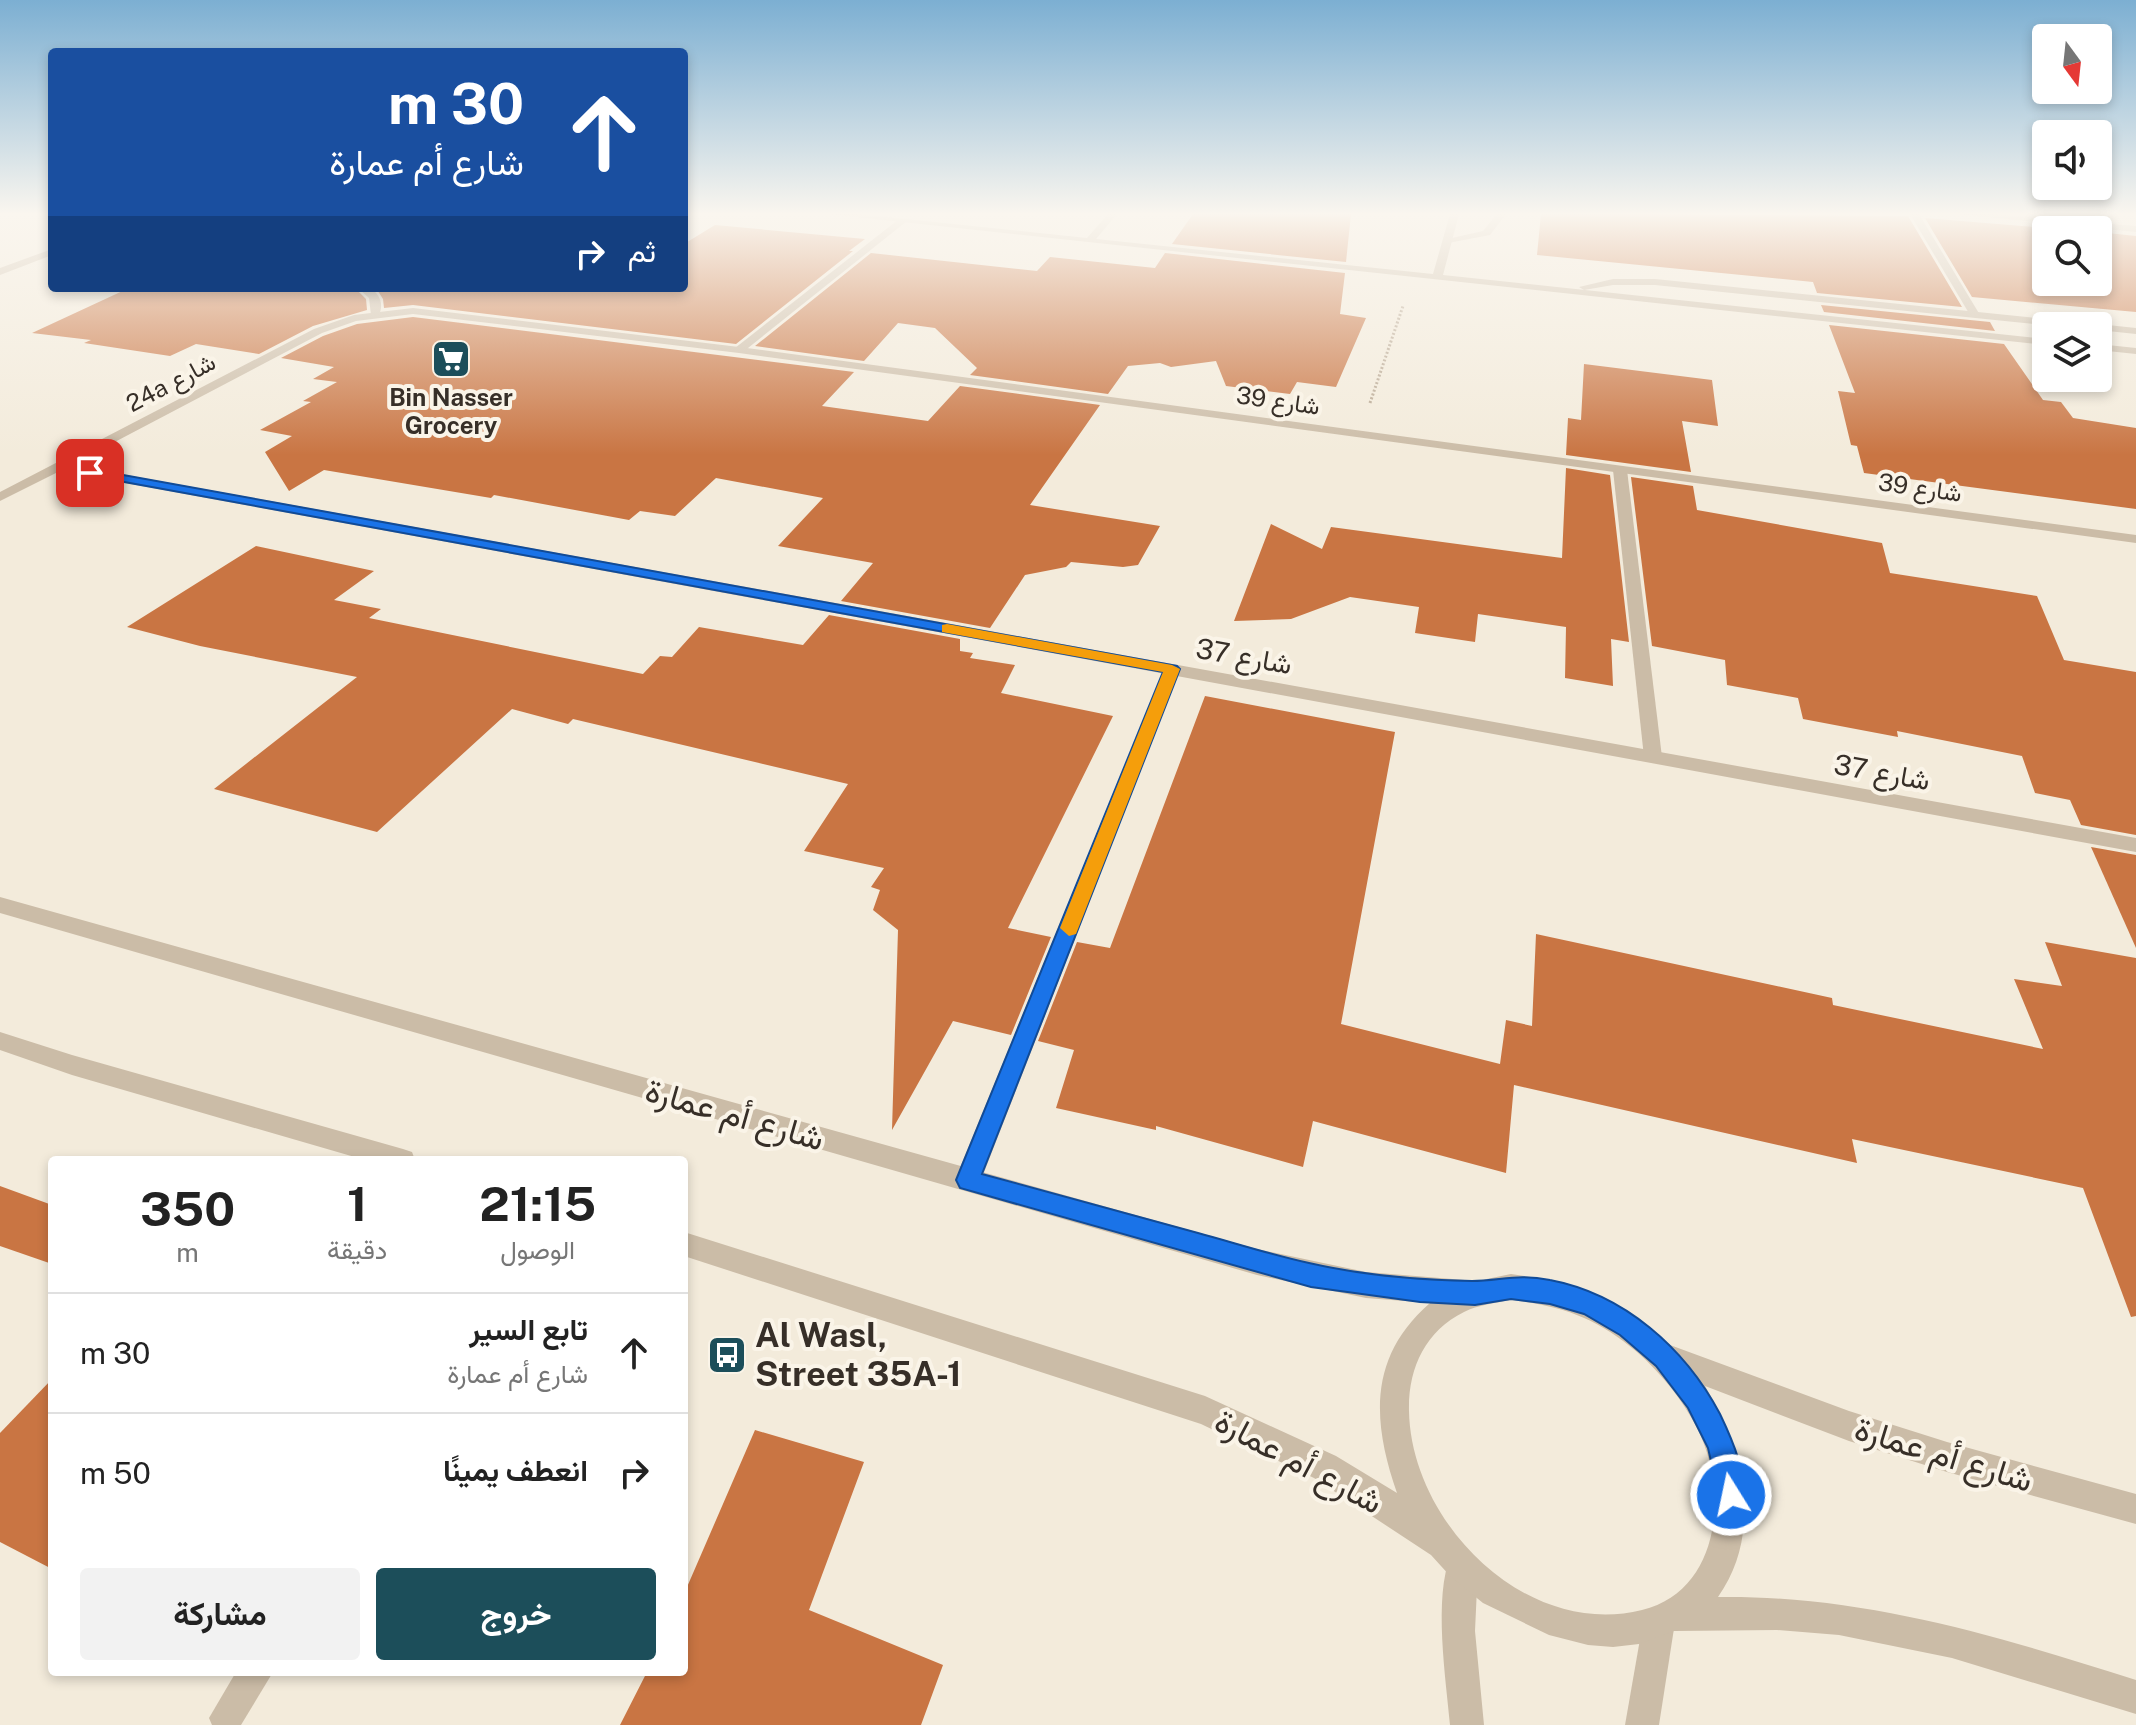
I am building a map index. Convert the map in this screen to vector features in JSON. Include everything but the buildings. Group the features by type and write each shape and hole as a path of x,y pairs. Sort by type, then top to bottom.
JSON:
{"street":[{"path":"372,294 377,304 375,313"},
{"path":"739,350 809,294"},
{"path":"1595,294 2032,341"},
{"path":"1776,294 2032,321"},
{"path":"1963,294 1975,315"},
{"name":"شارع 39","path":"413,311 739,350 2136,539"},
{"name":"24a شارع","path":"0,497 318,331 375,313 413,311"},
{"path":"2112,328 2136,331"},
{"path":"2112,348 2136,351"},
{"name":"شارع 37","path":"59,467 2136,845"},
{"path":"1620,470 1653,757"},
{"path":"968,1180 1172,669"},
{"name":"شارع أم عمارة","path":"0,905 1311,1276 1366,1285 1475,1293"},
{"path":"0,1041 72,1065 389,1156"},
{"name":"شارع أم عمارة","path":"688,1245 1205,1411 1325,1467 1386,1504 1507,1601 1558,1624 1611,1632 1666,1619"},
{"path":"1467,1725 1454,1558 1416,1504 1397,1457 1391,1411 1398,1369 1415,1335 1441,1309 1475,1293 1511,1287 1550,1292 1591,1304 1629,1327 1665,1357 1698,1399 1721,1445 1731,1495 1728,1543 1708,1585 1666,1619 1642,1725"},
{"name":"شارع أم عمارة","path":"1665,1357 1849,1426 1947,1457 2136,1509"},
{"path":"1666,1619 1754,1612 1838,1618 1925,1635 2016,1659 2136,1697"},
{"path":"226,1718 253,1676"}],"path":[{"path":"1360,434 1406,294"}],"slow traffic":[{"path":"947,628 1172,669 1069,928"}],"place":[{"name":"Bin Nasser Grocery","path":"451,359"},
{"name":"Al Wasl, Street 35A-1","path":"727,1355"}],"route":[{"path":"90,473 1172,669 968,1180 1311,1276 1420,1290 1475,1293 1511,1287 1550,1292 1591,1304 1629,1327 1665,1357 1698,1399 1721,1445 1731,1495"}]}
